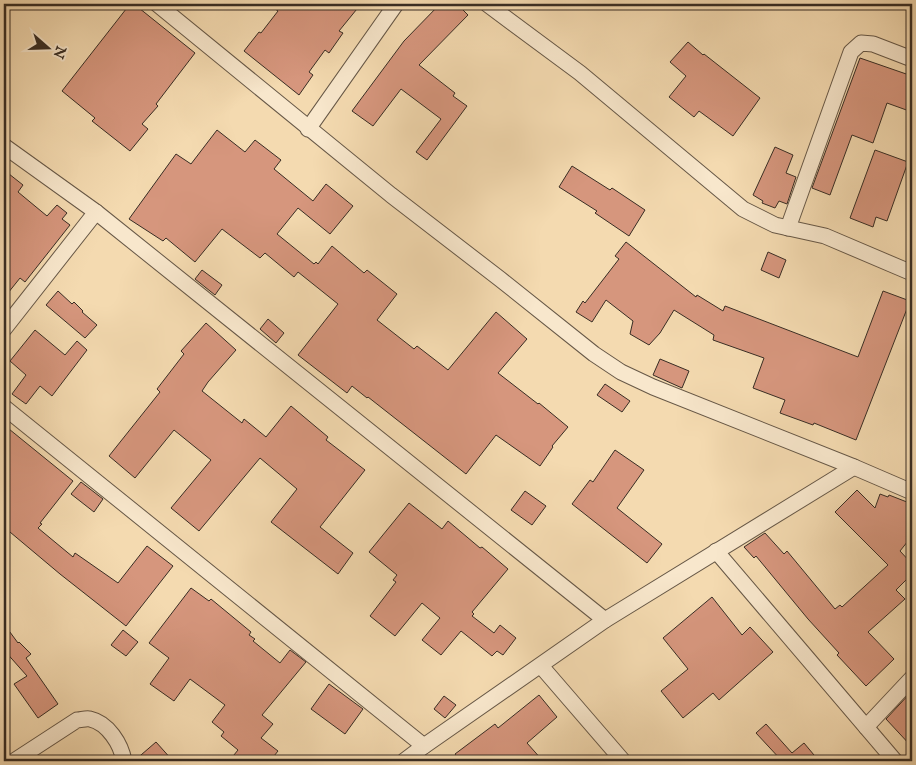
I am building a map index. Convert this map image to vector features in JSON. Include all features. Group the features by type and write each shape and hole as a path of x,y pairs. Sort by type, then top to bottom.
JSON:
{"street":[{"path":"157,4 308,129 594,354 621,372 653,387 912,492"},
{"path":"308,129 396,4"},
{"path":"487,4 580,73 743,209 775,226 825,236 912,273"},
{"path":"788,228 851,52 862,43 873,44 912,59"},
{"path":"4,146 96,212 605,620"},
{"path":"4,329 96,212"},
{"path":"4,407 424,746"},
{"path":"404,761 605,620 854,467"},
{"path":"716,551 894,761"},
{"path":"540,666 623,761"},
{"path":"866,727 912,678"},
{"path":"14,761 77,720 90,719 105,726 118,743 124,761"}],"building":[{"path":"130,4 134,4 195,53 156,104 158,106 142,124 148,129 130,151 92,121 95,118 62,91"},
{"path":"268,4 361,4 339,31 343,33 329,53 325,50 309,72 313,75 299,95 244,51 278,11"},
{"path":"440,4 457,4 468,15 419,65 455,93 453,96 467,106 427,160 416,152 441,119 401,89 373,126 352,111 404,41"},
{"path":"688,42 760,98 733,136 699,111 694,117 669,97 686,76 670,62"},
{"path":"860,58 912,76 912,112 887,103 873,143 852,135 830,195 812,188"},
{"path":"217,130 245,152 255,140 281,160 274,169 313,201 326,184 353,206 330,234 298,208 277,234 314,264 316,262 318,264 332,246 364,273 367,270 397,294 377,320 414,349 417,346 448,370 496,312 527,339 498,373 568,427 552,446 540,466 496,435 466,474 368,397 352,386 347,393 298,355 338,304 298,272 294,277 265,253 260,258 222,229 195,262 166,238 163,241 129,219 176,154 191,164"},
{"path":"775,147 793,155 786,173 796,177 787,204 779,201 775,208 762,203 763,201 753,195"},
{"path":"875,150 908,162 887,221 876,217 873,227 850,218"},
{"path":"572,166 610,190 612,188 645,210 629,236 595,213 597,211 559,187"},
{"path":"4,170 23,185 18,192 47,216 57,205 67,213 62,219 70,225 25,282 20,278 4,298"},
{"path":"626,242 696,297 697,295 723,311 725,306 858,357 883,291 910,301 856,440 814,423 813,425 780,413 785,400 753,388 764,358 713,340 714,335 674,310 660,333 649,345 630,334 633,321 606,300 592,322 576,312 619,259 615,256"},
{"path":"768,252 786,260 779,278 761,270"},
{"path":"202,270 222,285 215,295 195,279"},
{"path":"58,291 72,304 74,302 97,325 85,338 46,305"},
{"path":"268,319 284,333 276,343 260,329"},
{"path":"206,323 236,350 202,391 242,423 244,419 266,437 291,406 328,437 326,440 365,470 320,527 353,553 338,574 271,522 297,489 260,458 199,531 171,508 211,460 174,430 135,478 109,456 160,392 157,389 184,354 181,351"},
{"path":"35,330 65,355 77,341 87,350 52,396 40,386 26,404 12,394 26,375 10,361"},
{"path":"660,359 689,371 682,388 653,375"},
{"path":"605,384 630,401 622,412 597,395"},
{"path":"9,429 73,481 38,528 73,557 75,553 118,583 147,546 173,566 126,626 4,527 4,435"},
{"path":"615,450 644,470 617,508 662,544 647,563 572,504 590,480 593,482"},
{"path":"81,482 103,499 94,512 71,494"},
{"path":"857,490 875,508 880,494 888,497 889,495 912,504 912,536 900,551 912,564 912,574 896,590 905,599 868,632 894,659 866,686 837,655 839,653 756,556 754,558 744,547 765,533 784,554 787,551 835,609 840,605 842,607 888,565 835,512"},
{"path":"525,491 546,506 532,525 511,510"},
{"path":"409,503 442,529 448,521 508,569 472,612 474,614 472,616 494,633 500,625 516,638 503,655 497,651 492,656 461,631 441,655 422,640 440,618 422,603 395,636 370,616 396,582 393,580 397,575 369,552"},
{"path":"191,588 209,601 211,599 251,632 249,635 255,639 253,641 280,663 290,650 306,662 262,715 273,724 261,738 278,751 270,761 229,761 238,750 221,736 224,732 212,722 225,705 190,679 174,701 150,684 169,658 149,643"},
{"path":"712,597 742,635 750,627 773,652 719,700 713,693 683,718 661,691 688,669 663,638"},
{"path":"4,624 18,643 31,654 26,658 58,704 38,718 14,684 27,676 4,650"},
{"path":"123,630 138,642 126,656 111,645"},
{"path":"329,684 363,709 345,734 311,709"},
{"path":"912,691 912,747 886,719"},
{"path":"539,695 557,717 527,743 543,761 460,761 455,754 495,724 498,728"},
{"path":"444,696 456,705 445,718 434,709"},
{"path":"766,724 792,753 804,743 819,761 782,761 756,733"},
{"path":"156,742 173,761 134,761"}]}
